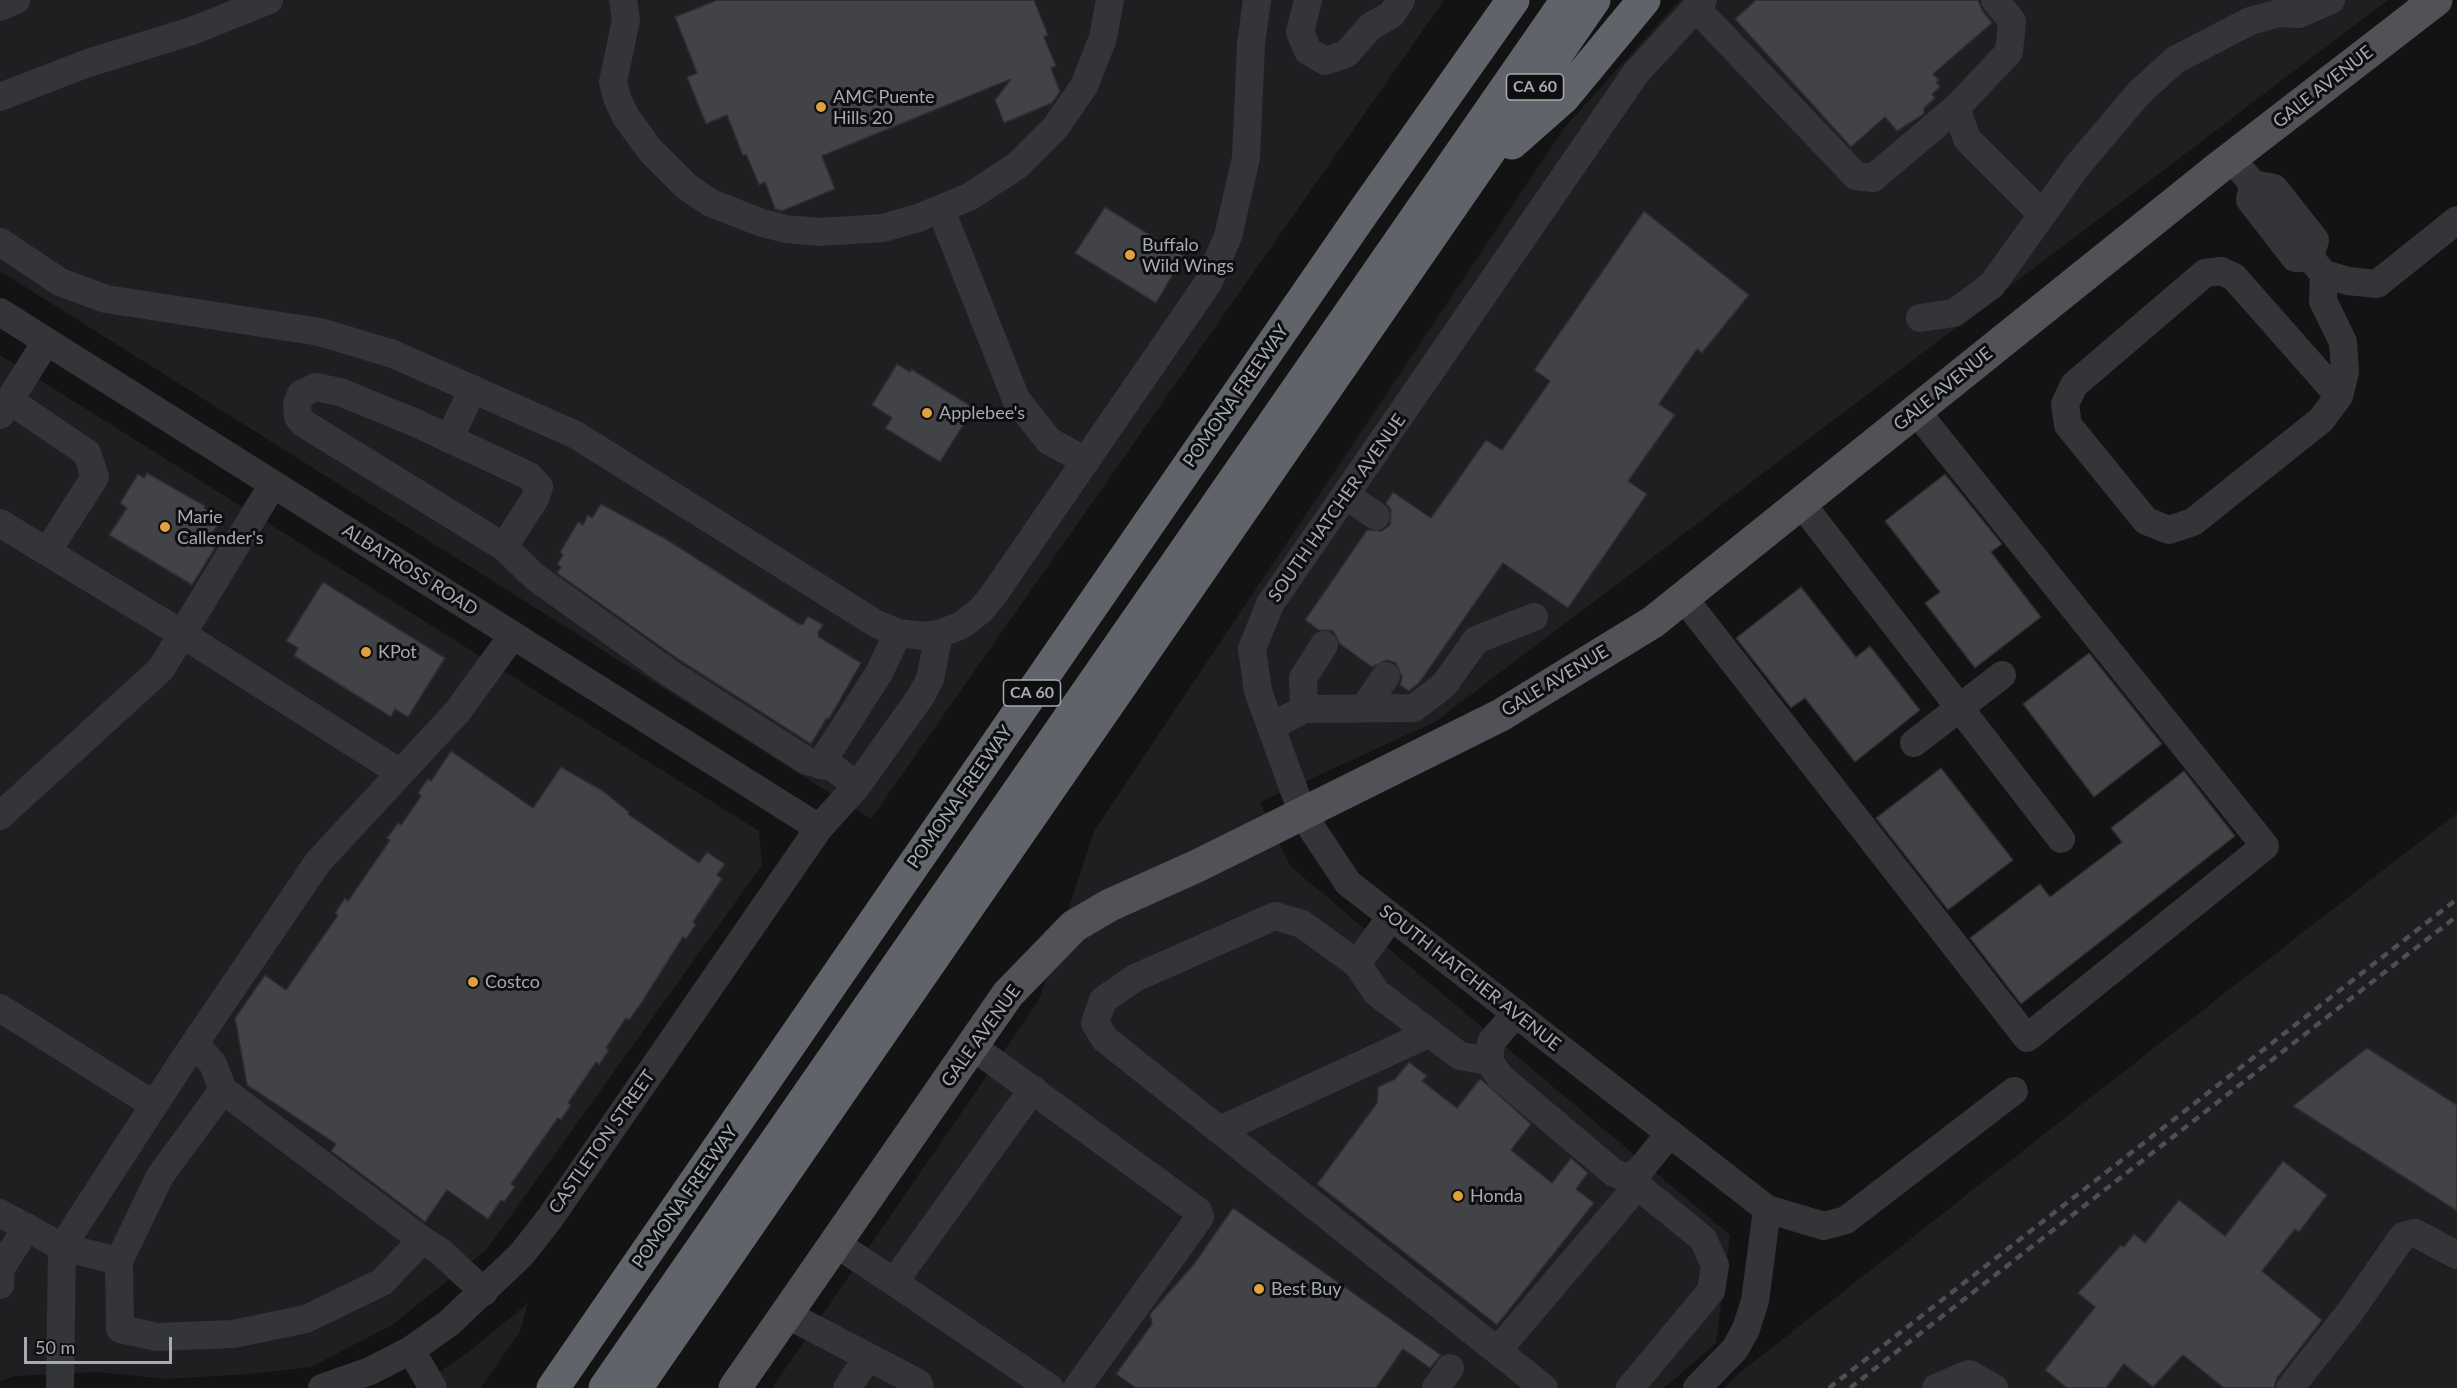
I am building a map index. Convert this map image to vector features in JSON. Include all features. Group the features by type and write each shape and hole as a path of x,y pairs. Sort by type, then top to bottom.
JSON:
{"highway":[{"path":"1362,214 1487,0"},
{"name":"POMONA FREEWAY","path":"553,1388 1362,214 1513,0"},
{"path":"589,1388 1548,0"},
{"path":"605,1388 1567,0"},
{"name":"CA 60","path":"636,1388 1594,0"},
{"path":"1476,174 1563,98 1644,0"}],"main road":[{"name":"GALE AVENUE","path":"735,1388 1008,994 1074,926 1110,906 1303,814 1501,715 1653,622 2231,158 2436,0"}],"street":[{"path":"0,6 16,0"},
{"path":"0,97 88,63 183,34 269,0"},
{"path":"623,0 626,20 613,82 617,98 644,142 687,187 738,215 786,229 819,232 884,228 941,210 969,197 1018,165 1054,128 1084,86 1103,38 1110,0"},
{"path":"0,242 38,269 82,292 132,305 328,333 393,354 583,440 875,624 898,633 923,636 939,634 962,625 981,610 1208,283 1228,236 1246,158 1251,44 1257,0"},
{"path":"1308,0 1300,32 1308,51 1325,61 1346,54 1371,26 1391,15 1401,0"},
{"path":"1700,4 1857,176 1872,178 1956,108 2009,52 2012,21 1995,0"},
{"path":"1920,318 1954,313 1992,285 2077,166 2139,93 2175,60 2274,7 2299,14 2331,0"},
{"name":"SOUTH HATCHER AVENUE","path":"1700,4 1636,72 1270,604 1252,649 1258,691 1303,814 1348,883 1767,1209"},
{"path":"1956,108 1967,139 2042,214"},
{"path":"2231,158 2253,184 2250,200 2295,258 2348,280 2377,284 2457,220"},
{"path":"941,210 1016,399 1049,441 1086,461"},
{"path":"2317,266 2323,301 2343,342 2345,372 2339,396 2322,420 2193,522 2169,530 2146,521 2068,425 2066,404 2074,385 2205,273 2221,271 2234,277 2339,396"},
{"name":"ALBATROSS ROAD","path":"0,312 819,828"},
{"path":"46,342 5,408 87,453 95,477 46,552"},
{"path":"504,547 536,497 539,487 529,476 340,393 316,387 301,394 297,404 298,417 303,423 504,547 535,577 671,674 807,761 834,768 857,786"},
{"path":"449,439 473,389"},
{"path":"1683,597 2027,1038 2265,846 1916,411"},
{"path":"0,816 161,669 273,484"},
{"path":"1346,495 1376,516"},
{"path":"1801,503 2061,839"},
{"path":"0,524 182,634 399,772"},
{"path":"1271,727 1304,709 1414,708 1444,685 1476,640 1534,616"},
{"path":"820,765 879,673 898,633"},
{"name":"CASTLETON STREET","path":"322,1388 370,1371 411,1350 449,1323 484,1292 520,1255 550,1218 819,828 857,786 921,696 930,680 939,634"},
{"path":"60,1388 62,1247 195,1043 318,862 458,711 513,635"},
{"path":"1304,709 1303,678 1324,645"},
{"path":"1914,743 2002,675"},
{"path":"1364,708 1386,676"},
{"path":"1489,1061 1460,1056 1377,993 1357,964 1302,924 1275,916 1135,978 1102,1000 1095,1023 1105,1039 1544,1388"},
{"path":"1357,964 1391,916"},
{"path":"0,1008 154,1105"},
{"path":"1516,1013 1491,1042 1489,1061 1500,1077 1614,1173 1633,1182 1703,1239 1715,1265 1711,1291 1630,1388"},
{"path":"1220,1130 1430,1033"},
{"path":"195,1043 213,1064 223,1090 441,1252 484,1292"},
{"path":"972,1046 1198,1211 1200,1217 1077,1388"},
{"path":"894,1282 1033,1089"},
{"path":"223,1090 160,1176 118,1261 120,1329 157,1337 233,1334 306,1319 382,1282 422,1240"},
{"path":"1697,1388 1735,1349 1746,1329 1755,1301 1767,1209 1824,1226 1846,1220 2014,1091"},
{"path":"1498,1350 1670,1133"},
{"path":"0,1213 62,1247 118,1261"},
{"path":"0,1274 27,1227"},
{"path":"2290,1388 2350,1312 2403,1236 2415,1233 2457,1255"},
{"path":"835,1243 1050,1388"},
{"path":"786,1314 918,1383 920,1388"},
{"path":"411,1350 433,1388"},
{"path":"847,1388 868,1357"},
{"path":"1936,1388 1969,1374 1994,1388"}],"shaded area":[{"path":"0,0 1444,0 871,819 0,271"},
{"path":"1680,0 2388,0 1435,722 1260,802 1290,866 1730,1235 1716,1343 1664,1388 772,1388 1039,1000 1094,831 1565,127"},
{"path":"0,355 759,831 762,865 487,1249 392,1325 311,1367 250,1374 165,1379 98,1372 15,1376 0,1381"},
{"path":"2457,813 2457,1388 1724,1388 1737,1375"},
{"path":"528,1303 520,1331 481,1388 415,1388 466,1354"}],"building":[{"name":"AMC Puente Hills 20","path":"717,0 1034,0 1048,35 1044,37 1056,66 1051,68 1060,92 1052,103 1004,123 995,100 1011,79 822,156 835,189 782,211 775,209 765,182 759,185 746,154 743,156 727,115 706,124 687,77 697,73 675,17"},
{"path":"1756,0 1978,0 1992,23 1933,74 1939,80 1936,82 1940,87 1932,94 1935,98 1924,108 1924,114 1897,131 1885,117 1851,147 1735,19"},
{"name":"Buffalo Wild Wings","path":"1105,207 1184,256 1156,303 1075,253"},
{"path":"1644,211 1749,295 1702,353 1697,349 1659,404 1675,415 1628,481 1647,494 1568,608 1503,563 1419,683 1409,691 1400,685 1402,677 1396,663 1387,660 1372,667 1340,644 1333,631 1319,630 1305,620 1367,530 1382,531 1390,525 1391,510 1386,503 1393,492 1431,518 1486,440 1502,450 1550,381 1534,370"},
{"name":"Applebee's","path":"897,364 910,372 911,369 974,408 940,462 885,428 892,418 872,405"},
{"name":"Marie Callender's","path":"147,473 205,506 204,508 221,519 207,542 215,548 192,585 109,535 127,508 120,503 138,474 144,478"},
{"path":"1945,474 2002,544 1991,552 2041,617 1975,668 1925,603 1940,592 1885,521"},
{"path":"601,504 666,539 799,624 803,624 808,616 823,625 818,633 819,637 861,663 829,719 827,718 811,744 678,659 557,573 561,567 557,564 563,555 560,552 578,522 583,525 588,515 592,518"},
{"name":"KPot","path":"323,582 445,658 408,717 395,709 391,717 294,656 298,648 286,641"},
{"path":"1801,587 1856,657 1870,646 1920,710 1855,762 1805,698 1791,708 1736,638"},
{"path":"2089,653 2162,744 2094,797 2023,704"},
{"name":"Costco","path":"451,751 533,808 561,767 603,791 629,812 628,814 699,863 707,852 725,864 717,875 722,879 693,922 696,924 686,939 683,937 629,1020 626,1018 606,1048 609,1050 599,1065 596,1062 568,1103 571,1105 561,1120 558,1118 511,1184 515,1187 504,1202 501,1200 488,1219 447,1190 425,1222 331,1151 336,1144 247,1085 235,1018 265,975 286,990 338,915 335,913 345,898 348,901 390,840 387,838 398,823 401,825 421,796 418,793 428,779 431,781"},
{"path":"1941,768 2013,860 1948,910 1876,818"},
{"path":"2184,771 2235,836 2021,1004 1970,938 2040,884 2050,897 2122,842 2111,828"},
{"path":"2367,1048 2457,1105 2457,1211 2293,1106"},
{"name":"Honda","path":"1409,1062 1427,1076 1422,1081 1457,1108 1480,1079 1483,1081 1531,1124 1511,1150 1552,1183 1571,1158 1588,1173 1576,1189 1594,1203 1497,1325 1317,1184 1377,1103 1378,1087 1395,1079"},
{"path":"2283,1161 2327,1195 2299,1232 2295,1229 2262,1271 2322,1320 2277,1378 2274,1388 2224,1388 2183,1355 2153,1387 2124,1364 2106,1388 2067,1388 2045,1370 2095,1307 2078,1293 2121,1245 2124,1247 2134,1234 2145,1243 2179,1200 2225,1236"},
{"name":"Best Buy","path":"1233,1208 1441,1355 1430,1368 1403,1349 1376,1388 1136,1388 1116,1374 1152,1324 1150,1314 1194,1264"}],"railway":[{"path":"1829,1388 2457,899"},
{"path":"1850,1388 2457,916"}],"place":[{"name":"AMC Puente Hills 20","path":"821,107"},
{"name":"Buffalo Wild Wings","path":"1130,255"},
{"name":"Applebee's","path":"927,413"},
{"name":"Marie Callender's","path":"165,527"},
{"name":"KPot","path":"366,652"},
{"name":"Costco","path":"473,982"},
{"name":"Honda","path":"1458,1196"},
{"name":"Best Buy","path":"1259,1289"}]}
